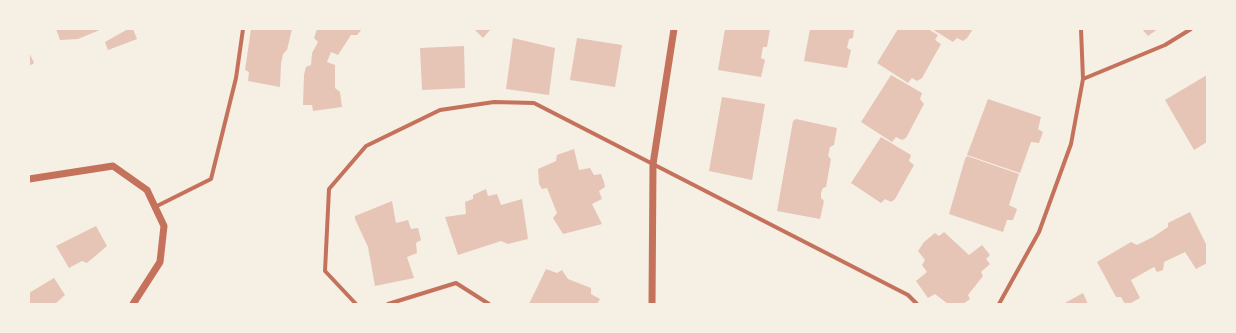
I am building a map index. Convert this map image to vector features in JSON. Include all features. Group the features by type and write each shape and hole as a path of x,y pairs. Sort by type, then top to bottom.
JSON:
{"street":[{"path":"156,207 212,179 236,78 243,29"},
{"path":"652,304 653,164 674,29"},
{"path":"999,304 1039,232 1071,144 1084,79 1081,29"},
{"path":"1084,79 1165,45 1192,29"},
{"path":"356,304 325,271 329,189 366,146 440,110 494,102 534,103 908,296 917,304"},
{"path":"29,179 113,166 147,190 164,226 160,262 133,304"},
{"path":"388,304 456,283 489,304"}],"building":[{"path":"56,29 102,29 78,39 60,40"},
{"path":"128,29 133,29 137,39 108,50 105,42"},
{"path":"251,29 292,29 287,50 283,54 280,87 248,81 249,72 245,70"},
{"path":"317,29 362,29 357,35 351,35 338,55 331,52 327,62 335,65 335,88 340,92 342,107 313,111 312,105 303,105 304,75 306,67 311,65 312,53 318,42 314,38"},
{"path":"474,29 491,29 483,38"},
{"path":"725,29 770,29 767,47 763,47 761,58 765,60 761,77 718,70"},
{"path":"810,29 854,29 853,38 849,39 847,48 851,50 847,68 804,61"},
{"path":"898,29 928,29 938,35 935,40 941,44 922,78 917,81 912,78 908,83 877,63"},
{"path":"932,29 973,29 963,41 957,38 953,42"},
{"path":"1142,29 1158,29 1148,36"},
{"path":"513,38 555,48 549,95 506,89"},
{"path":"577,38 622,45 615,87 570,80"},
{"path":"464,46 465,88 422,90 420,48"},
{"path":"29,52 34,63 29,66"},
{"path":"891,75 922,93 920,99 924,104 906,138 902,140 896,137 892,142 861,122"},
{"path":"1207,75 1207,142 1194,150 1165,100"},
{"path":"722,97 765,104 752,180 709,171"},
{"path":"988,99 1041,117 1038,129 1043,132 1039,143 1031,142 1020,173 967,155"},
{"path":"796,119 837,128 834,145 830,147 828,156 831,159 826,187 823,188 821,193 821,198 824,201 820,219 777,211 793,121"},
{"path":"881,137 911,155 909,161 914,165 895,199 891,202 885,199 881,203 851,183"},
{"path":"574,149 579,170 590,168 594,175 601,174 604,182 605,187 599,191 602,199 592,204 602,224 563,234 553,218 557,213 547,188 542,189 539,184 538,169 556,161 557,155"},
{"path":"967,156 1019,174 1009,205 1017,209 1013,220 1007,220 1003,232 949,214"},
{"path":"486,189 488,196 497,194 501,205 522,199 528,239 508,244 501,241 458,255 445,217 466,214 465,202 473,199 473,195"},
{"path":"392,201 396,223 408,220 411,229 418,228 421,240 416,243 417,253 407,257 414,278 375,286 368,247 355,216"},
{"path":"1190,212 1207,246 1207,263 1196,269 1185,252 1164,262 1163,270 1157,272 1154,267 1131,280 1140,298 1129,304 1125,304 1121,297 1116,297 1097,262 1131,242 1137,245 1153,237 1168,227 1168,223"},
{"path":"96,226 107,246 87,263 82,261 69,268 56,246"},
{"path":"944,232 969,255 982,245 990,255 986,259 990,264 981,272 983,276 968,295 970,299 963,304 948,304 935,294 928,298 916,281 927,272 922,265 925,260 918,251 924,242 935,233 939,236"},
{"path":"546,269 557,273 562,270 568,279 591,288 591,294 600,299 597,304 529,304"},
{"path":"54,278 65,295 55,304 29,304 29,293"},
{"path":"1083,293 1088,304 1063,304"}]}
